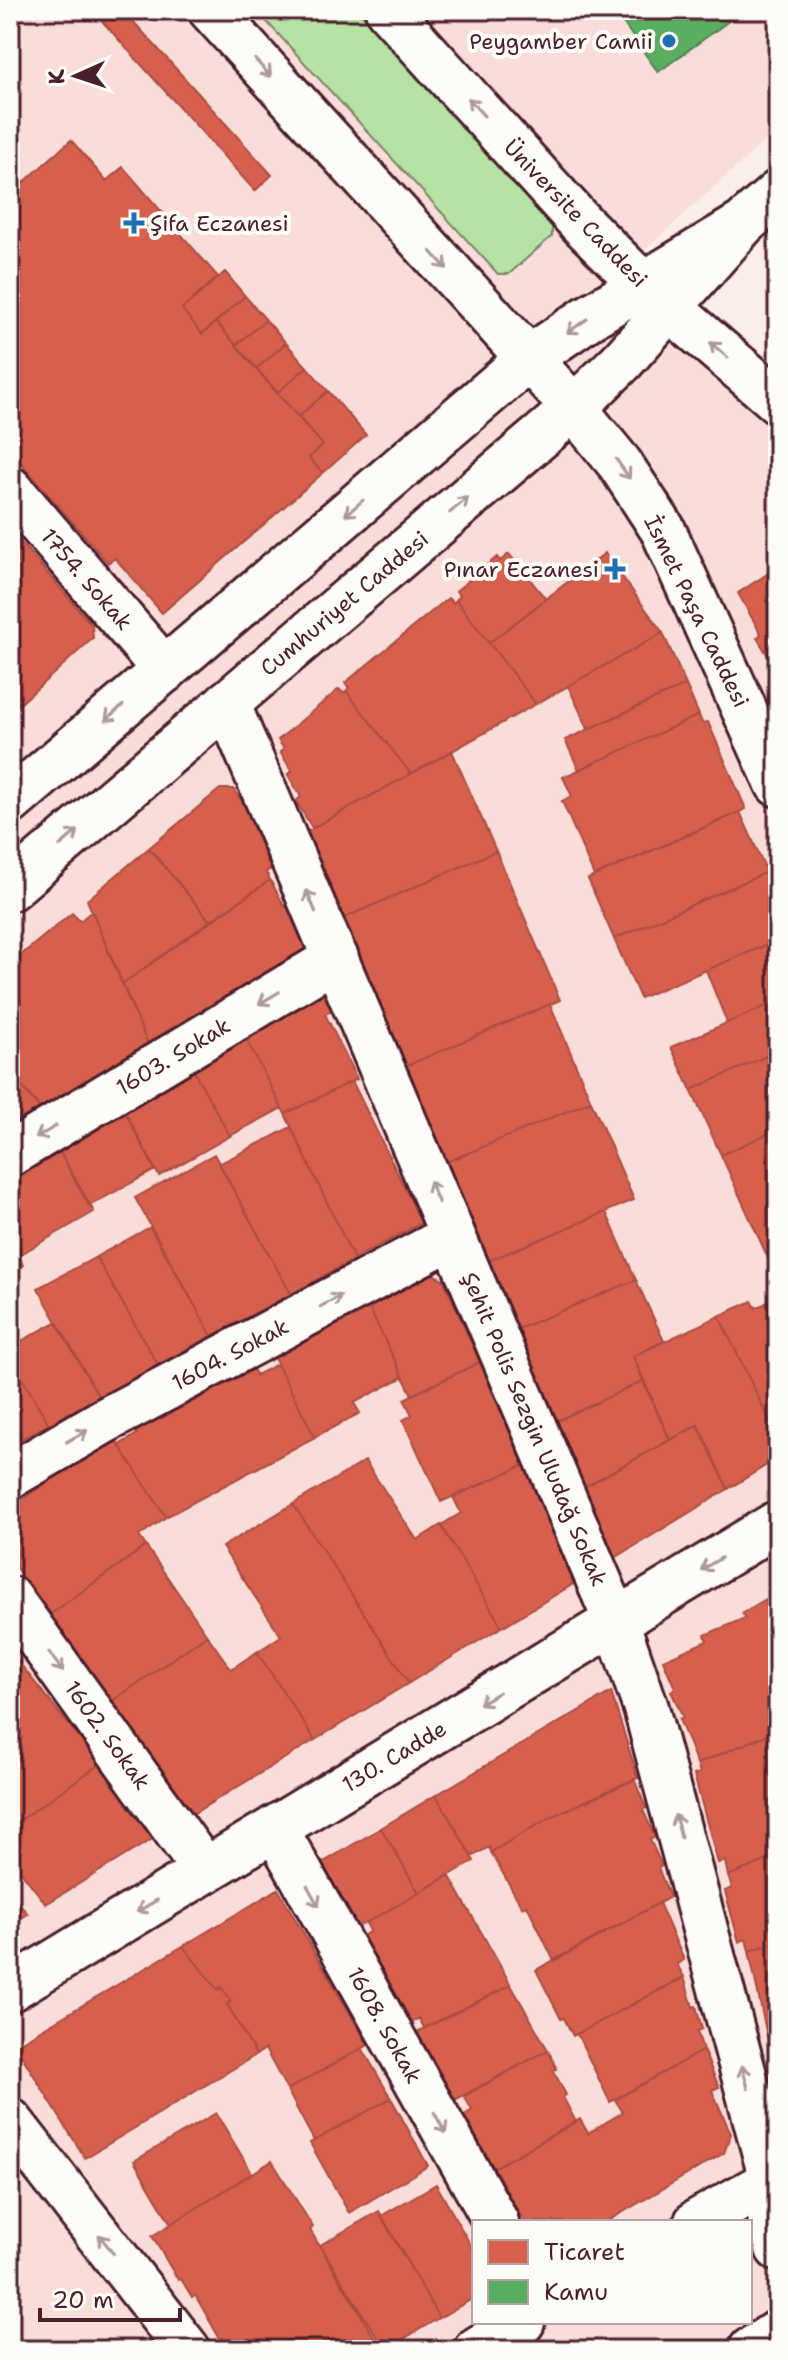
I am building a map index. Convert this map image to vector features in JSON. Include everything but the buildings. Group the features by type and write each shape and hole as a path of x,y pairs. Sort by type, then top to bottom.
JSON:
{"street":[{"path":"211,10 574,408"},
{"name":"Üniversite Caddesi","path":"388,10 580,222 656,296 778,401"},
{"name":"Cumhuriyet Caddesi","path":"10,888 574,408 656,296 778,193"},
{"path":"10,802 528,359 588,318 656,296"},
{"name":"İsmet Paşa Caddesi","path":"574,408 620,464 663,530 778,784"},
{"name":"1754. Sokak","path":"10,489 165,670"},
{"name":"Şehit Polis Sezgin Uludağ Sokak","path":"227,703 616,1621 646,1708 771,2181 778,2248"},
{"name":"1603. Sokak","path":"10,1154 336,958"},
{"name":"1604. Sokak","path":"10,1476 104,1421 453,1236"},
{"name":"130. Cadde","path":"10,1989 778,1523"},
{"name":"1602. Sokak","path":"10,1599 205,1871"},
{"name":"1608. Sokak","path":"275,1828 495,2220"},
{"path":"10,2121 188,2350"},
{"path":"701,2220 771,2181"},
{"path":"476,2350 519,2324"},
{"path":"751,2350 778,2332"}],"shaded area":[{"path":"10,10 778,10 778,129 615,277 778,428 778,2350 10,2350"}],"green space":[{"path":"256,10 358,10 552,223 552,236 509,274 498,274"}],"place":[{"name":"Peygamber Camii","path":"669,41"},
{"name":"Şifa Eczanesi","path":"134,223"},
{"name":"Pınar Eczanesi","path":"615,569"}]}
